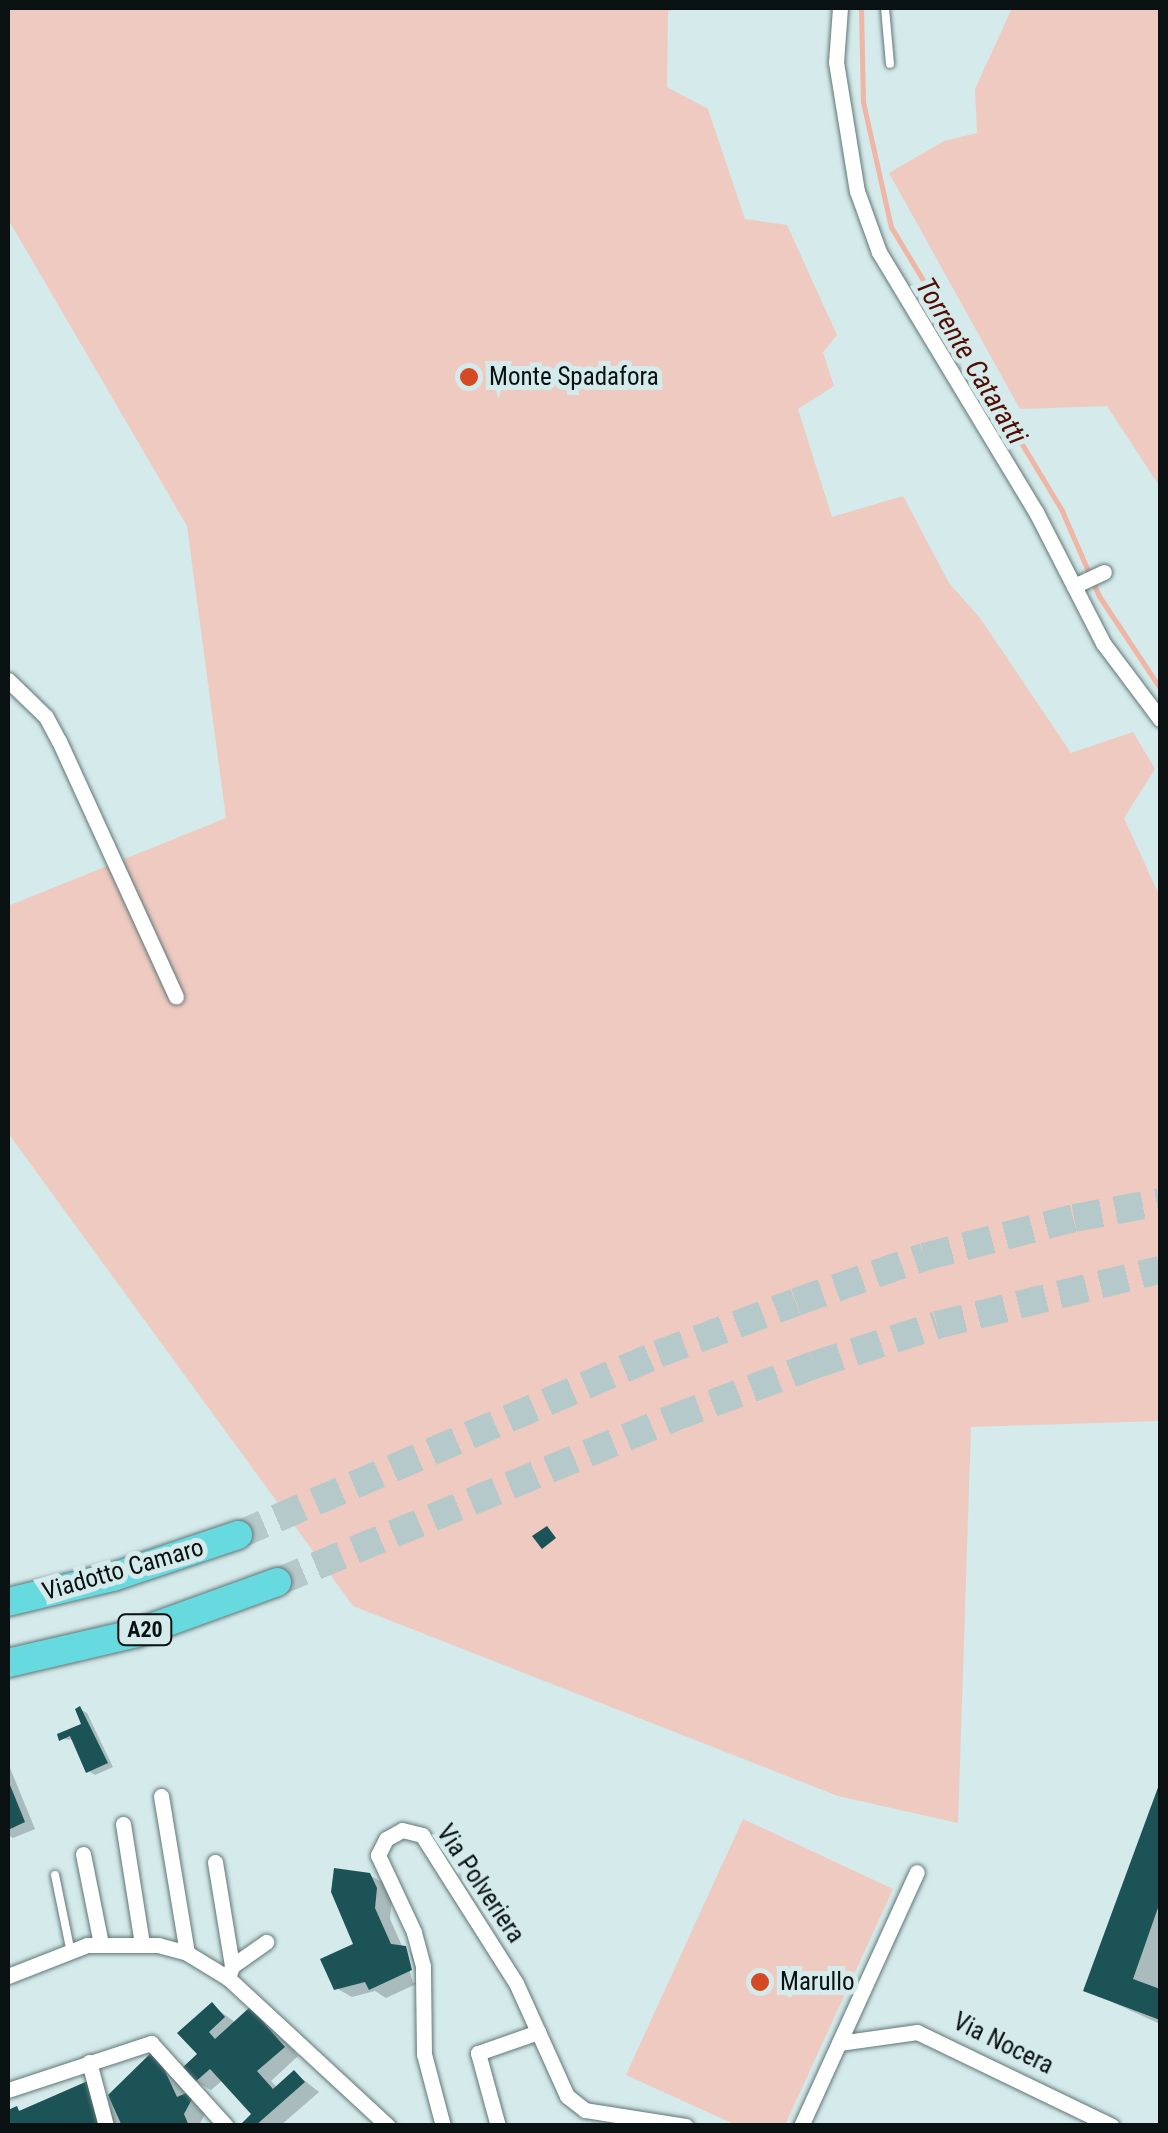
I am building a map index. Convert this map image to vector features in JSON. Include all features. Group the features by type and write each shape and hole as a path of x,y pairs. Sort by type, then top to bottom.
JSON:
{"highway":[{"name":"Viadotto Camaro","path":"8,1602 113,1577 238,1535"},
{"name":"A20","path":"8,1663 137,1633 277,1582"}],"street":[{"path":"840,8 836,62 866,221 879,252 1036,512 1103,643 1160,719"},
{"path":"1074,586 1104,572"},
{"path":"8,680 50,725 176,996"},
{"path":"161,1796 186,1953"},
{"path":"124,1824 142,1944"},
{"name":"Via Polveriera","path":"444,2126 424,2054 422,1966 414,1932 378,1856 386,1839 402,1830 422,1835 516,1983 567,2096 585,2110 686,2126"},
{"path":"83,1854 102,1944"},
{"path":"215,1862 230,1972"},
{"path":"801,2126 917,1872"},
{"path":"230,1972 266,1942"},
{"path":"8,1976 70,1948 142,1944 186,1953 230,1972 388,2126"},
{"path":"498,2126 478,2053 538,2032"},
{"name":"Via Nocera","path":"839,2042 917,2032 1112,2126"},
{"path":"8,2090 151,2043 226,2126"},
{"path":"88,2062 106,2126"}],"lane":[{"path":"885,8 890,64"},
{"path":"54,1875 70,1948"}],"shaded area":[{"path":"8,8 679,8 668,11 667,87 708,109 745,219 787,225 837,335 823,352 834,386 798,409 832,517 903,496 949,583 980,618 1071,753 1133,732 1155,769 1124,818 1160,897 1160,1421 971,1427 958,1823 838,1796 353,1606 8,1133 8,906 226,818 187,526 8,219"},
{"path":"1012,8 1160,8 1160,487 1107,406 1020,409 889,173 944,141 977,133 975,89"},
{"name":"Marullo","path":"743,1819 893,1889 785,2125 736,2125 626,2075"}],"building":[{"path":"547,1526 556,1538 542,1549 532,1536"},
{"path":"80,1706 108,1763 86,1773 70,1736 59,1741 57,1734 81,1724 75,1709"},
{"path":"8,1780 25,1822 8,1830"},
{"path":"1160,1782 1160,1902 1133,1979 1160,1989 1160,2020 1083,1991"},
{"path":"334,1868 370,1873 377,1888 375,1908 391,1944 406,1946 412,1970 369,1990 365,1982 334,1990 320,1959 353,1944 331,1892"},
{"path":"212,2002 225,2017 209,2032 215,2039 250,2007 285,2047 257,2071 273,2089 294,2070 305,2082 255,2126 239,2126 251,2114 210,2069 194,2083 181,2069 197,2054 177,2033"},
{"path":"155,2049 177,2097 198,2088 184,2114 189,2126 122,2126 108,2095"},
{"path":"90,2080 111,2126 8,2126 8,2110 17,2106 19,2111"}],"waterway":[{"name":"Torrente Cataratti","path":"861,8 863,102 891,227 1062,511 1099,596 1160,688"}],"tunnel":[{"path":"238,1535 658,1354 796,1302 924,1257 1074,1218 1160,1202"},
{"path":"277,1582 673,1418 814,1365 937,1325 1160,1270"}],"place":[{"name":"Monte Spadafora","path":"469,377"},
{"name":"Marullo","path":"760,1982"}]}
